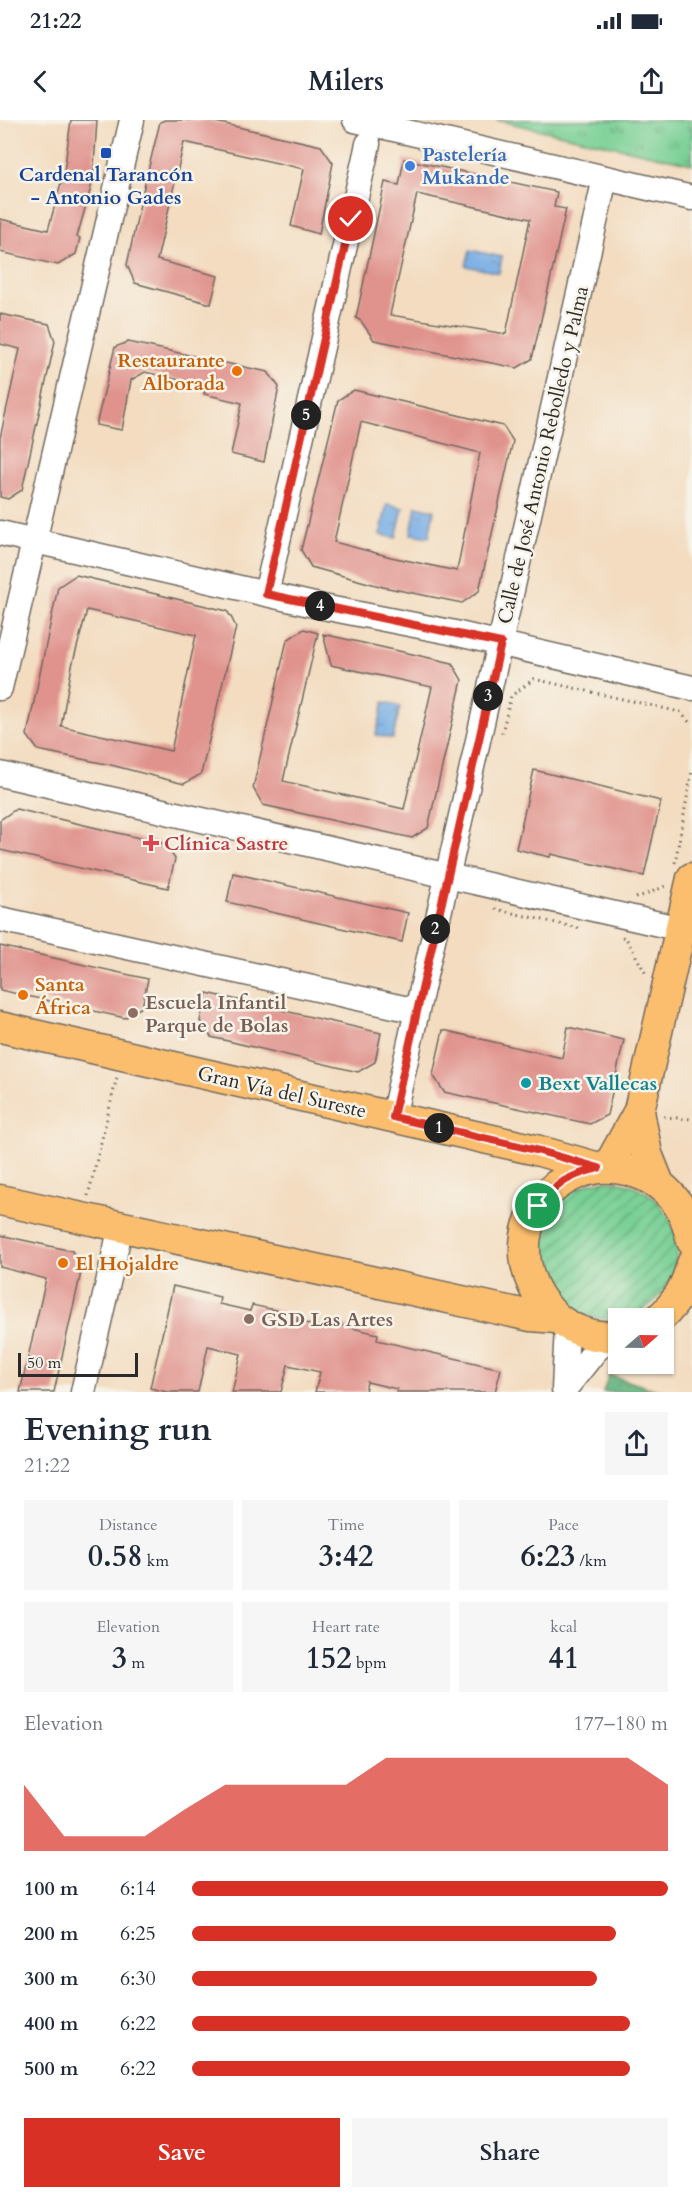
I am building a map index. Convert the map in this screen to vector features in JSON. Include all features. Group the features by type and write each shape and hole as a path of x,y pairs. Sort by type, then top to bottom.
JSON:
{"main road":[{"path":"680,873 681,929 647,1154 659,1184 675,1200 686,1220 692,1241"},
{"name":"Gran Vía del Sureste","path":"0,1027 536,1150 603,1168 635,1172 659,1184"},
{"path":"561,1322 539,1300 528,1277 524,1253 527,1228 538,1206 554,1187 575,1174 603,1168 652,1114"},
{"path":"0,1200 561,1322 589,1334 608,1335"},
{"path":"676,1307 692,1264"}],"street":[{"path":"0,688 132,120"},
{"path":"355,120 692,198"},
{"path":"266,594 368,144"},
{"name":"Calle de José Antonio Rebolledo y Palma","path":"393,1117 605,178"},
{"path":"0,533 266,594 501,643 692,688"},
{"path":"0,774 681,929"},
{"path":"0,919 417,1011"},
{"path":"83,1392 121,1226"},
{"path":"561,1322 563,1391"},
{"path":"563,1391 595,1351 608,1341"}],"path":[{"path":"500,741 511,696 534,679 680,712 692,725"},
{"path":"626,896 637,898 655,891 664,887 680,873 692,771"},
{"path":"495,909 582,928"},
{"path":"615,936 626,938 648,977"},
{"path":"88,1196 118,1072"},
{"path":"652,1114 692,1119"}],"green space":[{"path":"496,120 692,120 692,164"},
{"path":"608,1181 634,1187 646,1193 665,1212 675,1237 677,1250 675,1263 665,1288 644,1308 608,1308 608,1319 582,1313 570,1307 560,1298 551,1288 545,1276 539,1250 545,1224 551,1212 560,1202 570,1193 582,1187"},
{"path":"609,1375 662,1392 603,1392"}],"water":[{"path":"470,250 502,257 499,273 466,266"},
{"path":"387,504 403,508 396,538 380,535"},
{"path":"416,506 434,510 429,537 411,534"},
{"path":"384,702 400,706 393,739 376,735"}],"building":[{"path":"71,120 97,120 93,180 77,237 80,238 76,254 58,265 0,252 0,219 48,230 64,172"},
{"path":"207,120 321,146 333,163 319,234 291,226 304,169 184,142 157,260 218,276 211,304 135,283 127,265 160,122"},
{"path":"404,159 557,192 554,207 566,209 532,359 517,368 374,340 361,321 356,318 385,182 399,185","holes":["417,194 530,219 506,334 390,315"]},
{"path":"0,314 49,324 55,341 22,490 8,499 0,497 0,438 20,349 0,344"},
{"path":"128,342 268,372 279,387 264,462 231,454 242,403 204,394 206,386 145,372 131,380 122,430 96,425 115,347"},
{"path":"354,390 503,426 513,441 479,591 462,603 383,587 311,567 301,550 338,400","holes":["361,422 480,453 457,571 334,542"]},
{"path":"76,575 227,611 236,627 201,774 184,784 111,765 38,750 27,735 58,587","holes":["87,610 196,635 171,751 61,726 72,666"]},
{"path":"304,629 318,633 283,781 404,809 432,687 331,665 323,634 452,663 462,680 428,828 412,838 263,805 253,788 287,640"},
{"path":"534,770 661,801 644,876 551,854 550,857 516,849"},
{"path":"16,809 165,844 175,859 168,888 0,850 0,820"},
{"path":"233,873 408,913 402,942 227,902"},
{"path":"0,946 148,979 142,1007 125,1018 0,990"},
{"path":"207,993 381,1033 375,1062 358,1072 211,1037 200,1021"},
{"name":"Bext Vallecas","path":"568,1027 624,1040 607,1115 590,1124 444,1092 433,1075 443,1030 562,1058"},
{"path":"0,1235 72,1251 82,1268 54,1392 20,1392 46,1279 0,1267"},
{"path":"173,1286 220,1297 219,1304 250,1311 252,1305 299,1315 297,1321 330,1329 331,1323 378,1334 377,1340 501,1369 495,1392 396,1392 397,1389 367,1382 365,1392 315,1392 320,1372 288,1365 281,1392 232,1392 241,1354 208,1346 198,1392 167,1392 150,1388"}],"place":[{"name":"Cardenal Tarancón - Antonio Gades","path":"106,153"},
{"name":"Pastelería Mukande","path":"410,166"},
{"name":"Restaurante Alborada","path":"237,371"},
{"name":"Clínica Sastre","path":"151,843"},
{"name":"Santa África","path":"23,995"},
{"name":"Escuela Infantil Parque de Bolas","path":"133,1013"},
{"name":"Bext Vallecas","path":"526,1083"},
{"name":"El Hojaldre","path":"63,1263"},
{"name":"GSD Las Artes","path":"249,1319"}],"route":[{"path":"351,219 266,594 501,643 393,1117 536,1150 599,1168 575,1174 554,1187 538,1206"}]}
